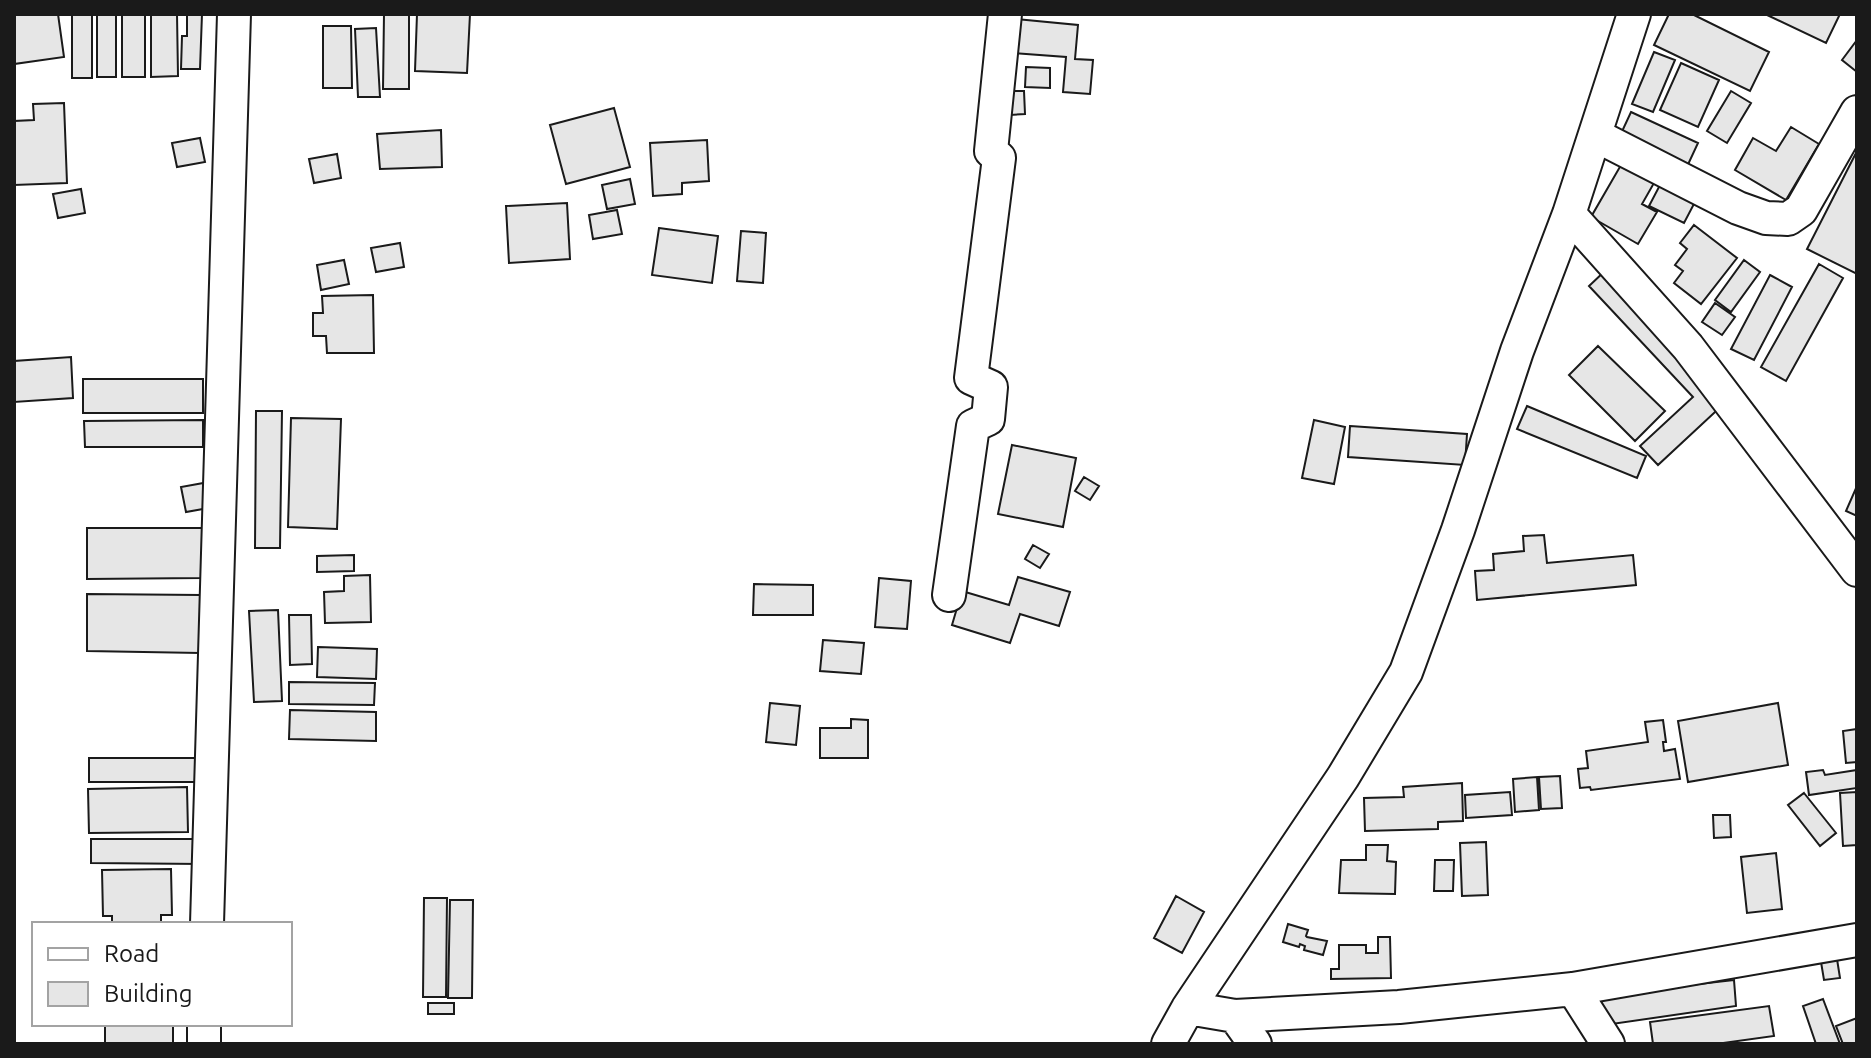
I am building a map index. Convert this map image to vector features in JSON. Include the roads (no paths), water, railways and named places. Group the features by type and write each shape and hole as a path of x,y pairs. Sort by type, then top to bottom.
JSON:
{"street":[{"path":"207,922 234,14"},
{"path":"949,595 973,426 988,419 991,387 971,378 999,158 991,151 1005,14"},
{"path":"1168,1044 1188,1008 1343,777 1406,672 1458,530 1517,351 1569,214 1634,14"},
{"path":"1595,135 1738,208 1766,218 1788,219 1801,210 1857,112"},
{"path":"1569,214 1688,347 1857,570"},
{"path":"1188,1008 1235,1016 1399,1007 1573,989 1857,940"},
{"path":"1573,989 1608,1044"},
{"path":"1235,1016 1255,1044"}]}
